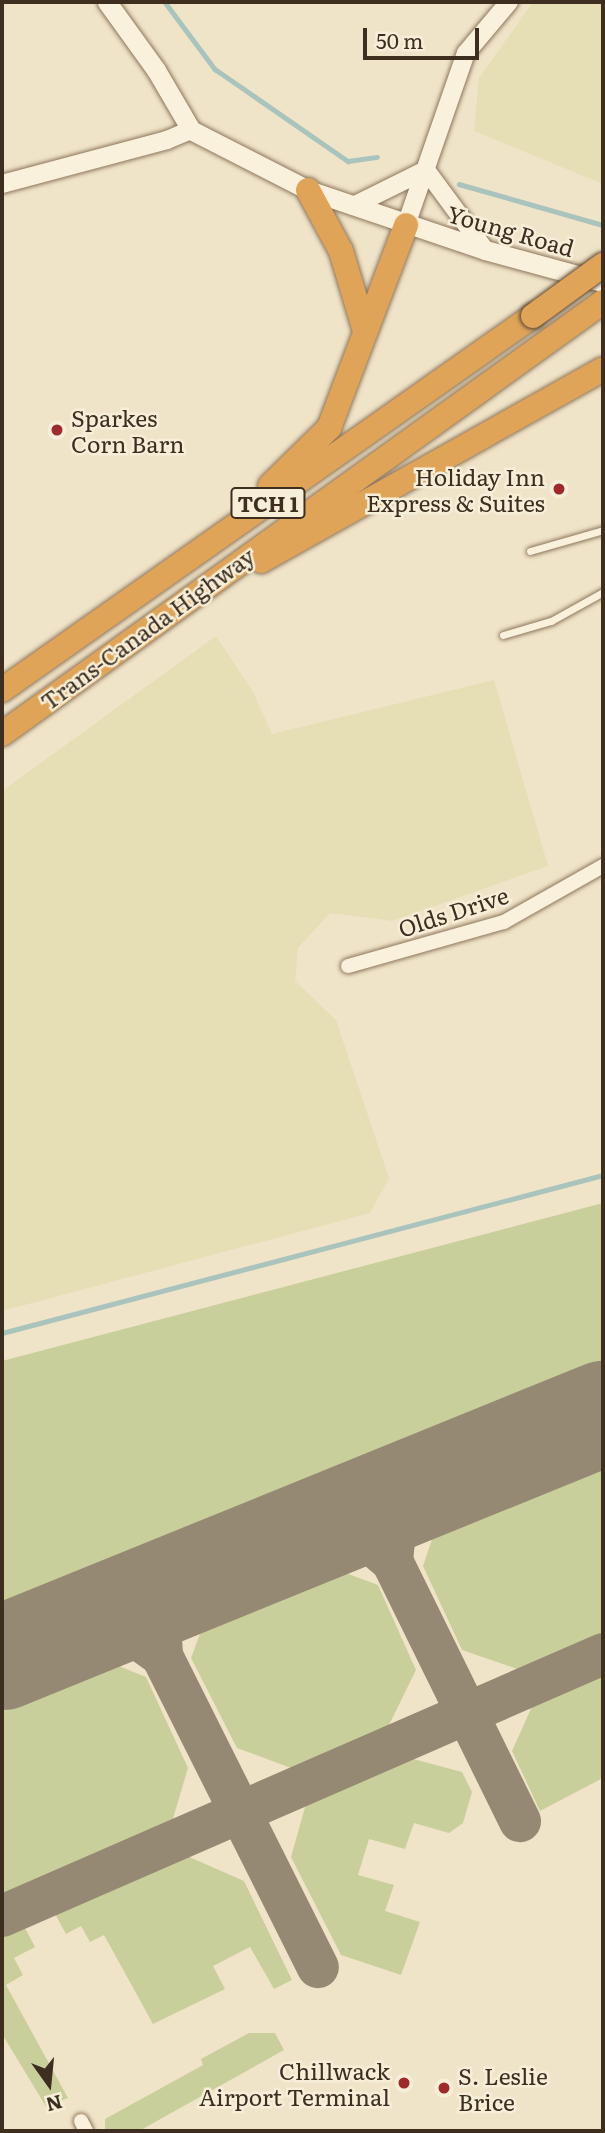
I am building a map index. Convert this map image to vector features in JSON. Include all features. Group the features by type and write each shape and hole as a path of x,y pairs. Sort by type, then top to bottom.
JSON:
{"highway":[{"path":"308,190 341,251 365,331"},
{"path":"41,662 280,478 329,428 406,225"},
{"name":"Trans-Canada Highway","path":"2,690 603,265"},
{"name":"Trans-Canada Highway","path":"2,734 603,302"},
{"path":"61,691 246,570 603,369"}],"main road":[{"path":"107,2 156,70 191,130"},
{"name":"Young Road","path":"191,130 308,190 485,250 603,282"}],"street":[{"path":"406,225 466,53 509,2"},
{"path":"2,184 167,140 191,130"},
{"path":"353,206 426,170"},
{"path":"426,170 485,250"},
{"name":"Olds Drive","path":"348,967 505,922 603,866"}],"lane":[{"path":"530,551 603,530"},
{"path":"503,635 551,621 603,592"}],"shaded area":[{"path":"533,2 603,2 603,184 474,131 479,78"},
{"path":"216,636 253,692 272,734 494,680 548,866 392,921 330,913 298,948 295,981 336,1020 389,1178 370,1213 2,1311 2,791"}],"green space":[{"path":"603,1203 603,1388 2,1633 2,1361"},
{"path":"603,1444 603,1639 523,1671 462,1650 423,1566 442,1510"},
{"path":"316,1562 378,1585 416,1670 389,1725 291,1768 237,1748 191,1658 211,1604"},
{"path":"84,1652 146,1677 188,1768 172,1822 2,1899 2,1685"},
{"path":"603,1674 603,1778 540,1811 512,1751 534,1702"},
{"path":"406,1757 462,1772 472,1792 463,1823 449,1833 414,1823 405,1849 369,1839 358,1875 394,1885 385,1911 420,1922 401,1975 341,1955 291,1857 307,1800"},
{"path":"187,1856 244,1881 292,1980 274,1989 250,1947 213,1966 225,1989 153,2024 104,1935 90,1942 81,1926 66,1934 54,1912"},
{"path":"24,1926 35,1947 14,1958 23,1975 6,1985 68,2098 54,2103 50,2113 2,2034 2,1936"},
{"path":"249,2033 275,2033 284,2050 139,2131 105,2131 105,2119 203,2065 201,2059"}],"waterway":[{"path":"165,2 215,69 348,161 377,157"},
{"path":"459,184 603,225"},
{"path":"2,1333 603,1175"}],"taxiway":[{"path":"392,1561 396,1520 403,1501 417,1488"},
{"path":"314,1530 344,1530 362,1536 392,1561 520,1821"},
{"path":"162,1656 161,1635 167,1614 201,1576"},
{"path":"80,1625 123,1628 162,1656 318,1967"},
{"path":"2,1916 603,1654"}],"runway":[{"path":"2,1657 603,1413"}],"place":[{"name":"Sparkes Corn Barn","path":"57,430"},
{"name":"Holiday Inn Express & Suites","path":"559,489"},
{"name":"Chillwack Airport Terminal","path":"404,2083"},
{"name":"S. Leslie Brice","path":"444,2088"}]}
